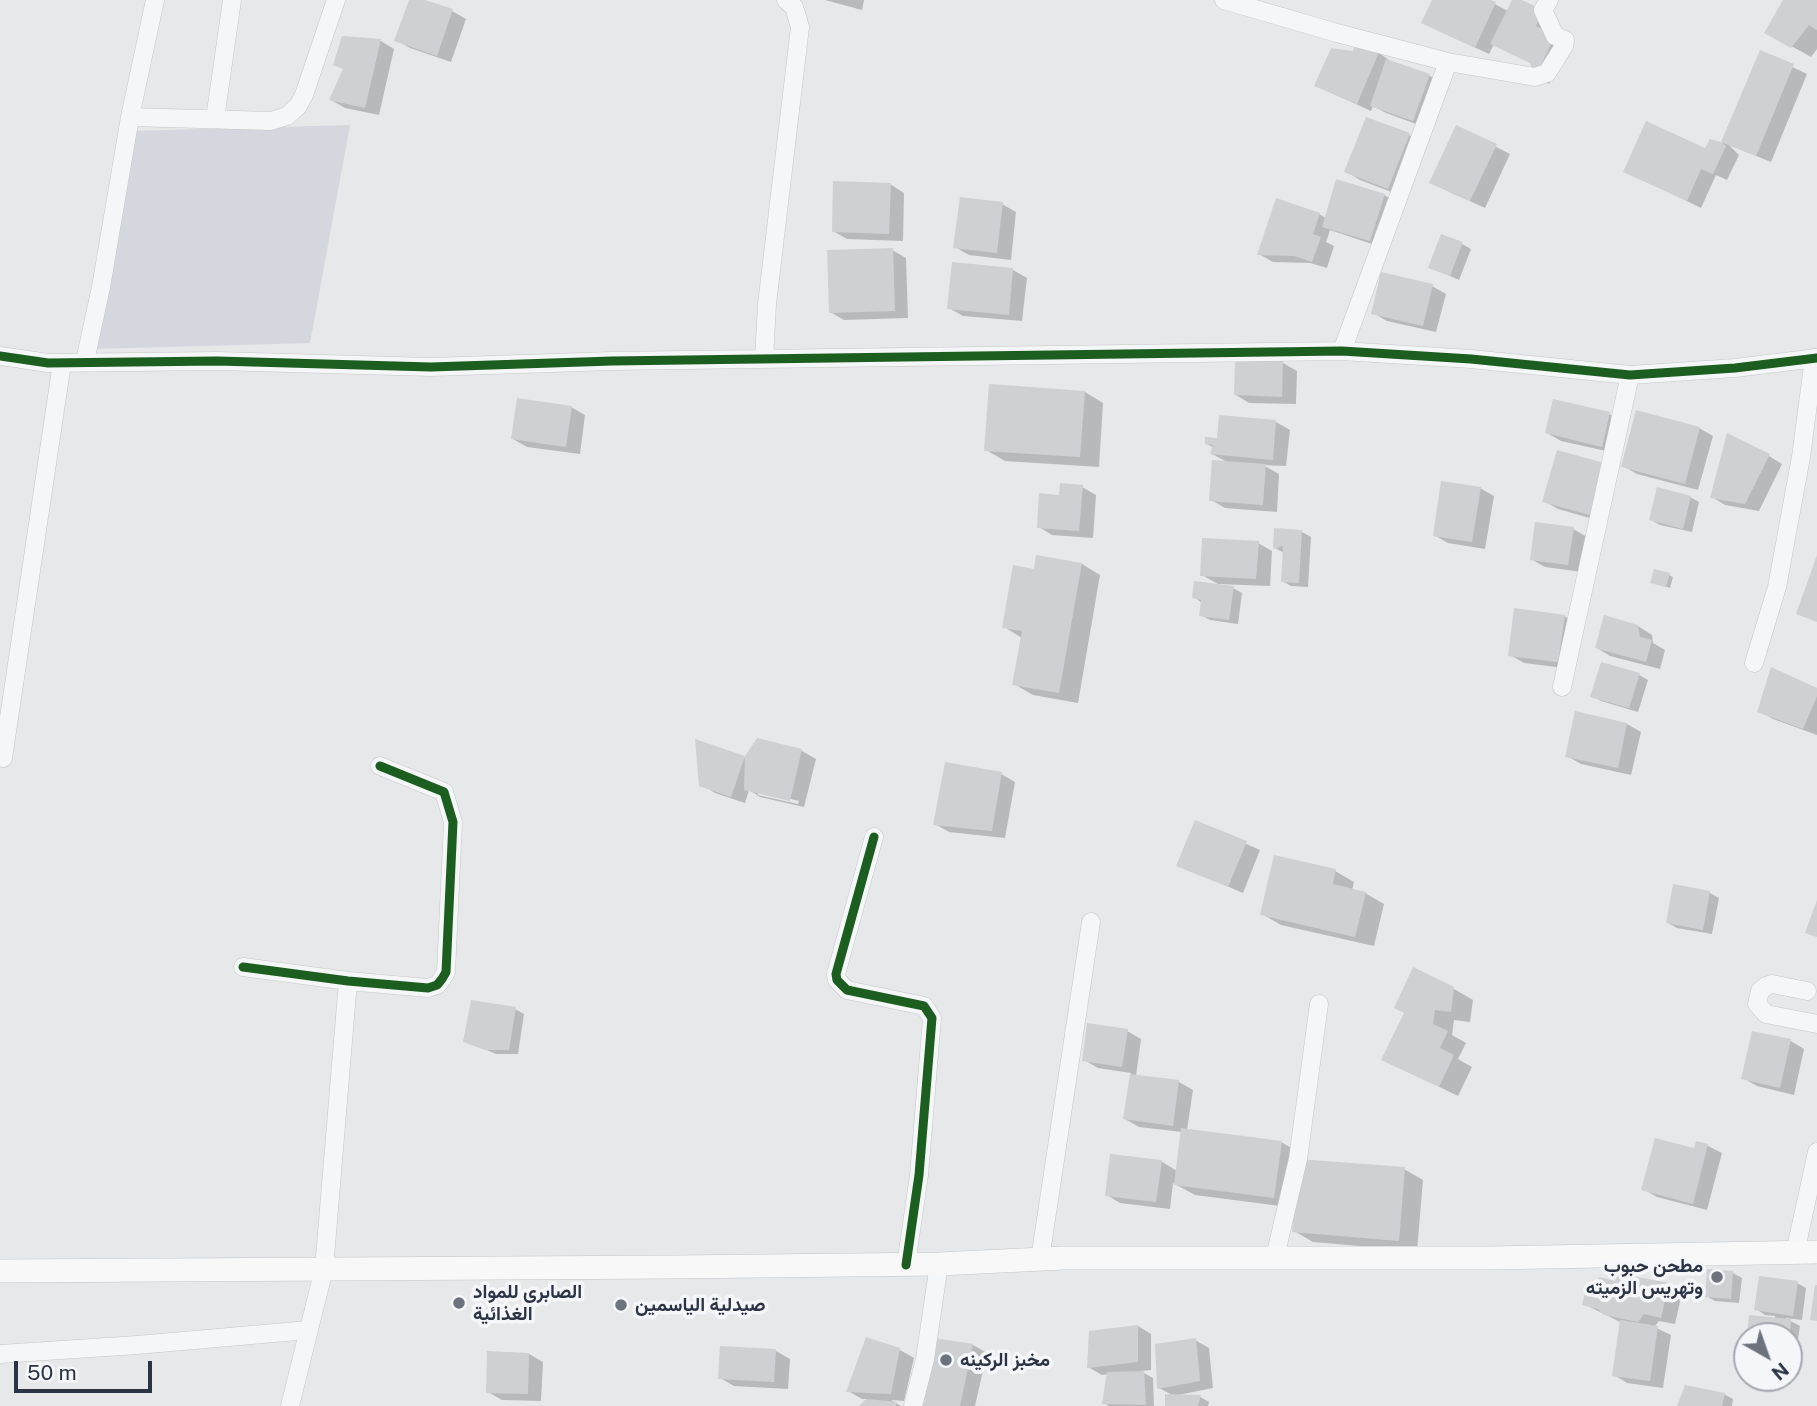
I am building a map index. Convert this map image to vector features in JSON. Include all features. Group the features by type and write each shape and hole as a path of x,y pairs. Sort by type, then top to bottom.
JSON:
{"main road":[{"path":"0,1271 906,1265 1040,1259 1490,1258 1806,1252"}],"street":[{"path":"85,361 101,287 130,117 155,0"},
{"path":"215,119 232,0"},
{"path":"130,117 278,120 298,106 308,85 336,0"},
{"path":"764,359 767,304 800,27 794,7 786,0"},
{"path":"1224,0 1448,62 1535,77 1547,73 1565,40 1555,36 1543,10 1549,0"},
{"path":"1342,351 1448,62"},
{"path":"0,356 62,363 217,361 431,367 612,361 1342,351 1471,359 1630,375 1735,368 1815,358 1801,457 1777,587 1754,663"},
{"path":"2,758 62,363"},
{"path":"1562,687 1630,375"},
{"path":"243,967 428,988 437,985 446,972 453,822 444,792 380,766"},
{"path":"874,837 836,974 837,980 847,989 924,1006 932,1018 919,1175 906,1265"},
{"path":"1040,1259 1091,922"},
{"path":"290,1406 324,1269 348,981"},
{"path":"1807,991 1772,984 1760,991 1757,1004 1766,1014 1817,1024"},
{"path":"1275,1257 1298,1159 1319,1004"},
{"path":"1806,1252 1817,1152"},
{"path":"914,1406 925,1359 939,1264"},
{"path":"0,1354 309,1330"}],"shaded area":[{"path":"350,125 310,343 93,349 130,131"}],"building":[{"path":"409,0 425,0 453,9 437,56 394,41"},
{"path":"1432,0 1496,2 1475,48 1421,23"},
{"path":"1512,0 1522,0 1543,10 1536,26 1555,36 1535,77 1530,63 1490,44"},
{"path":"1783,0 1817,0 1817,30 1809,25 1791,48 1764,33"},
{"path":"342,36 381,39 365,108 329,100 343,69 333,65"},
{"path":"1356,42 1379,52 1357,104 1314,86 1331,48 1353,51"},
{"path":"1760,50 1794,64 1756,156 1721,142"},
{"path":"1386,59 1430,74 1413,121 1370,106"},
{"path":"1366,117 1410,133 1388,189 1344,172"},
{"path":"1646,121 1705,148 1710,139 1726,146 1713,174 1701,169 1687,201 1623,172"},
{"path":"1456,125 1497,144 1470,201 1429,183"},
{"path":"1336,179 1385,194 1370,241 1322,227"},
{"path":"833,181 891,183 889,234 832,232"},
{"path":"960,197 1003,202 997,253 953,248"},
{"path":"1276,198 1320,213 1313,234 1321,237 1312,262 1294,256 1257,255"},
{"path":"1441,234 1463,242 1450,276 1428,268"},
{"path":"893,248 895,311 829,313 827,250"},
{"path":"952,262 1013,268 1009,315 947,309"},
{"path":"1381,272 1433,284 1423,326 1371,314"},
{"path":"1235,360 1283,361 1282,397 1234,395"},
{"path":"989,384 1085,391 1080,457 984,451"},
{"path":"517,398 572,406 566,447 511,439"},
{"path":"1553,399 1610,412 1602,447 1545,433"},
{"path":"1636,410 1700,427 1685,484 1621,467"},
{"path":"1219,415 1276,420 1273,460 1210,454 1213,445 1205,444 1205,437 1217,438"},
{"path":"1727,433 1770,454 1745,504 1710,498"},
{"path":"1557,450 1604,463 1590,515 1542,502"},
{"path":"1212,460 1266,464 1263,505 1209,501"},
{"path":"1441,481 1481,487 1472,542 1433,536"},
{"path":"1060,483 1083,485 1079,531 1037,528 1039,493 1059,495"},
{"path":"1657,487 1691,496 1683,529 1649,520"},
{"path":"1535,522 1574,527 1568,565 1530,560"},
{"path":"1274,528 1302,530 1299,583 1281,582 1283,546 1273,549"},
{"path":"1202,538 1259,541 1256,579 1200,576"},
{"path":"1036,555 1082,563 1059,693 1012,685 1022,631 1002,628 1013,565 1034,569"},
{"path":"1817,555 1817,622 1796,614"},
{"path":"1654,569 1670,573 1666,587 1650,583"},
{"path":"1194,581 1234,586 1229,620 1199,616 1201,600 1192,598"},
{"path":"1514,608 1565,615 1558,662 1508,656"},
{"path":"1604,615 1638,625 1640,637 1652,640 1646,662 1595,648"},
{"path":"1601,662 1640,673 1629,708 1590,697"},
{"path":"1771,667 1817,688 1817,696 1803,729 1757,712"},
{"path":"1575,711 1627,723 1618,768 1565,757"},
{"path":"757,738 802,749 790,801 744,790 745,756"},
{"path":"695,739 745,756 731,797 699,786"},
{"path":"945,762 1002,772 992,831 933,825"},
{"path":"1195,820 1247,841 1228,887 1176,866"},
{"path":"1274,855 1336,869 1333,884 1366,892 1355,937 1260,915"},
{"path":"1673,884 1710,891 1703,930 1666,923"},
{"path":"1817,900 1817,937 1805,933"},
{"path":"1413,967 1454,987 1451,1012 1435,1010 1433,1024 1448,1031 1440,1048 1454,1055 1439,1087 1381,1060 1404,1013 1394,1008"},
{"path":"471,1000 516,1007 509,1050 485,1050 463,1042"},
{"path":"1087,1023 1128,1029 1122,1067 1082,1061"},
{"path":"1752,1031 1791,1039 1780,1088 1741,1079"},
{"path":"1130,1074 1179,1080 1173,1126 1123,1119"},
{"path":"1181,1128 1282,1141 1274,1198 1174,1185"},
{"path":"1655,1138 1694,1148 1696,1141 1708,1144 1693,1204 1641,1190"},
{"path":"1110,1154 1162,1160 1156,1202 1105,1196"},
{"path":"1298,1159 1405,1167 1399,1241 1292,1232"},
{"path":"1707,1269 1733,1271 1731,1299 1705,1297"},
{"path":"1617,1273 1669,1283 1661,1318 1644,1314 1638,1322 1604,1315 1598,1309 1582,1305 1587,1283 1597,1285 1599,1277 1615,1281"},
{"path":"1759,1276 1798,1281 1793,1316 1754,1310"},
{"path":"1817,1285 1817,1321 1810,1320"},
{"path":"1749,1315 1791,1319 1791,1322 1748,1322"},
{"path":"1620,1320 1658,1326 1650,1381 1612,1376"},
{"path":"1138,1325 1138,1362 1087,1368 1089,1331"},
{"path":"866,1337 900,1348 891,1394 846,1392"},
{"path":"928,1337 973,1344 960,1406 913,1406"},
{"path":"1196,1338 1200,1381 1157,1389 1155,1344"},
{"path":"720,1346 776,1349 774,1382 718,1379"},
{"path":"487,1351 529,1353 528,1394 486,1393"},
{"path":"1144,1371 1146,1405 1102,1404 1107,1372"},
{"path":"1685,1385 1725,1393 1722,1406 1677,1406"},
{"path":"1165,1394 1201,1395 1198,1406 1165,1406"},
{"path":"866,1399 897,1402 896,1406 859,1406"}],"cycle path":[{"path":"0,356 48,363 217,361 431,367 612,361 1342,351 1471,359 1630,375 1735,368 1817,358"},
{"path":"243,967 428,988 437,985 442,979 446,972 453,822 444,792 380,766"},
{"path":"874,837 836,974 837,980 847,990 924,1006 932,1018 919,1175 906,1265"}],"place":[{"name":"مطحن حبوب وتهريس الزميته","path":"1717,1277"},
{"name":"الصابري للمواد الغذائية","path":"459,1303"},
{"name":"صيدلية الياسمين","path":"621,1305"},
{"name":"مخبز الركينه","path":"946,1360"}]}
